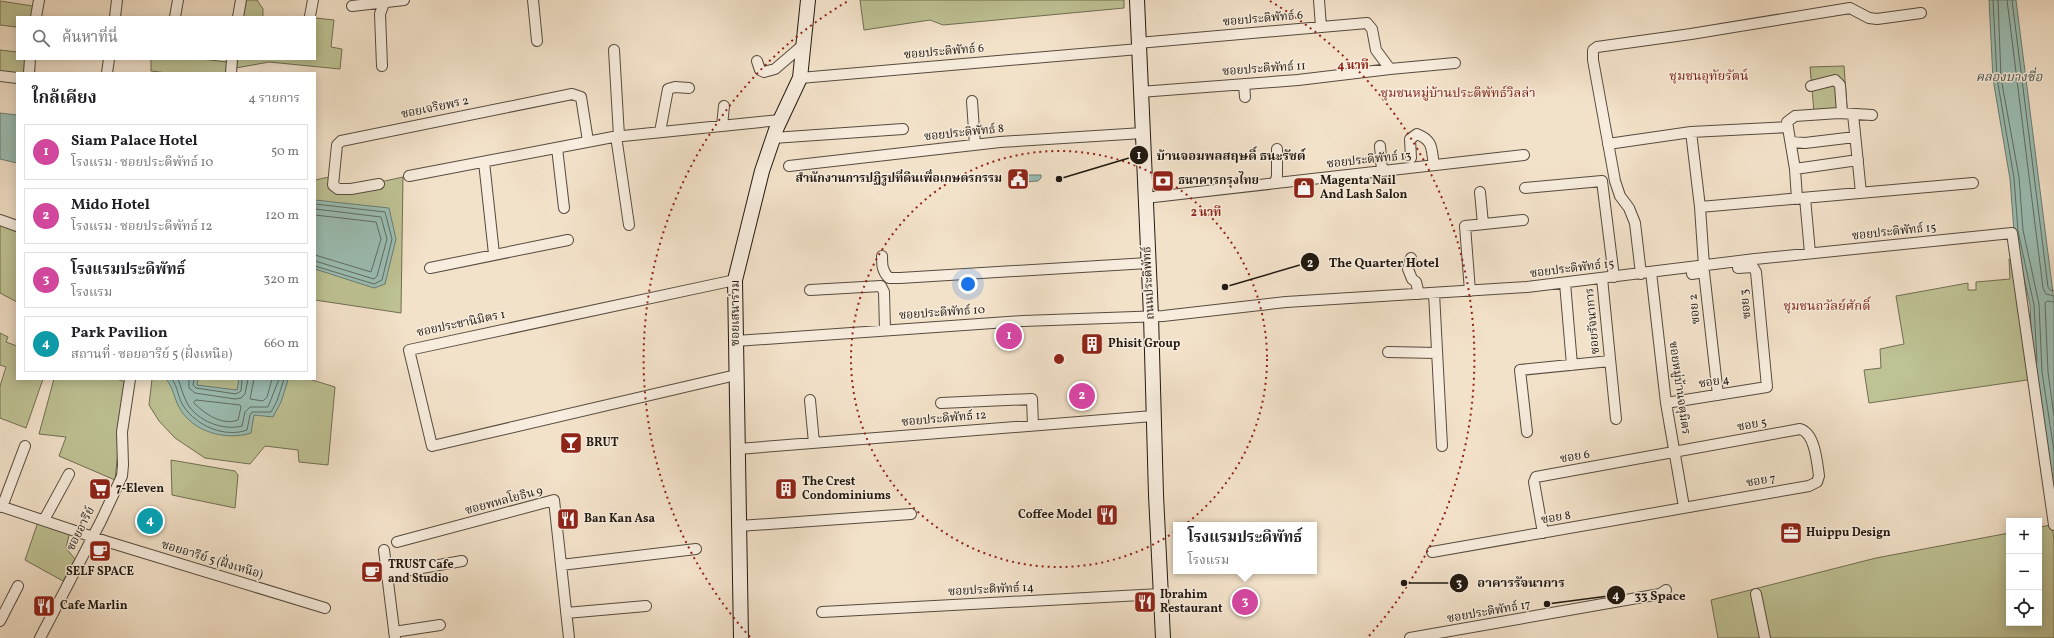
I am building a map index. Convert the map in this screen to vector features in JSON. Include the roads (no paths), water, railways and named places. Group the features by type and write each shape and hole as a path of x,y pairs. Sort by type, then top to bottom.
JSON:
{"street":[{"path":"36,16 39,0"},
{"path":"115,16 117,0"},
{"path":"175,16 178,0"},
{"path":"238,16 240,0"},
{"path":"310,16 312,0"},
{"path":"352,6 404,0"},
{"path":"534,0 537,41"},
{"name":"ซอยเสนาร่วม","path":"741,638 734,280 762,171 780,120 800,78 808,0"},
{"name":"ถนนประดิพัทธ์","path":"1136,0 1151,316 1153,416 1163,638"},
{"path":"1318,0 1321,28"},
{"path":"382,66 380,14 384,3"},
{"name":"ซอยหมู่บ้านจตุมิตร","path":"1684,507 1666,403 1648,275 1629,208 1620,196 1608,144 1593,60 1593,50 1597,47 1691,34 1850,8 1869,18 1877,19 1921,13"},
{"name":"ซอยประดิพัทธ์ 6","path":"800,78 1367,23 1372,29 1376,50 1390,69"},
{"path":"757,61 760,70 764,72 771,71 803,45"},
{"path":"614,50 617,136 629,225"},
{"path":"28,72 30,60"},
{"path":"107,72 109,60"},
{"path":"231,72 232,60"},
{"path":"1390,69 1455,63"},
{"name":"ซอยประดิพัทธ์ 11","path":"1140,92 1336,76 1390,69"},
{"path":"0,76 16,78"},
{"path":"1812,86 1835,80 1838,82 1840,85 1842,113"},
{"path":"1244,84 1245,97"},
{"path":"660,132 668,89 675,87 688,88"},
{"name":"ซอยเจริยพร 2","path":"379,184 351,189 338,189 333,185 337,145 341,141 572,94 581,97 588,142"},
{"path":"972,101 975,145"},
{"path":"722,126 724,106"},
{"path":"1810,253 1787,122 1796,116 1842,113 1872,115"},
{"path":"1853,114 1861,193"},
{"path":"409,176 617,136 780,120"},
{"path":"1608,144 1691,132 1788,127"},
{"path":"773,138 903,130"},
{"name":"ซอย 2","path":"1691,132 1700,207 1704,269 1718,395"},
{"name":"ซอยประดิพัทธ์ 8","path":"789,166 975,145 1143,133"},
{"path":"1411,158 1410,139 1417,134 1426,138 1430,142 1434,165"},
{"path":"1791,142 1805,143 1855,137"},
{"path":"1380,146 1382,171"},
{"path":"557,148 564,208"},
{"path":"1275,183 1277,176 1277,149"},
{"name":"ซอยประดิพัทธ์ 13","path":"1145,198 1524,155"},
{"path":"1795,169 1858,160"},
{"path":"484,162 494,254"},
{"path":"1526,188 1602,181 1614,277"},
{"path":"1700,207 1973,183"},
{"path":"1480,192 1484,224"},
{"path":"0,220 16,226"},
{"path":"1470,291 1465,226 1523,220"},
{"name":"ซอยประดิพัทธ์ 15","path":"1151,316 1286,302 1470,291 1648,275 1704,269 1810,253 2012,233 2054,525"},
{"path":"430,268 568,240"},
{"path":"882,256 882,269 889,278 1148,263"},
{"path":"1411,258 1408,269 1412,279 1416,282 1419,294"},
{"name":"ซอย 3","path":"1704,269 1754,267 1756,272 1767,387"},
{"name":"ซอยรัจนาการ","path":"1602,278 1616,418"},
{"name":"ซอยประชานิมิตร 1","path":"734,280 409,350 432,446 736,375"},
{"name":"ซอยรัจนาการ","path":"1565,283 1572,365"},
{"path":"810,290 881,286 884,292 885,330"},
{"path":"1434,293 1442,446"},
{"name":"ซอยประดิพัทธ์ 10","path":"736,341 1023,320 1151,316"},
{"path":"1388,352 1437,353"},
{"name":"ซอยรัจนาการ","path":"1527,432 1520,370 1610,361"},
{"name":"ซอยอารีย์","path":"40,638 93,537 122,476 124,465 122,432 130,380"},
{"name":"ซอย 4","path":"1666,403 1767,387"},
{"path":"941,403 1032,398 1033,426"},
{"path":"810,400 814,443"},
{"name":"ซอยประดิพัทธ์ 12","path":"738,449 1153,416"},
{"name":"ซอย 5","path":"1675,453 1800,429 1806,431 1810,437 1815,457"},
{"path":"1,506 25,446"},
{"name":"ซอย 6","path":"1543,533 1534,482 1536,477 1675,453"},
{"name":"ซอย 7","path":"1684,507 1809,486 1817,482 1819,476 1815,457"},
{"path":"44,520 69,474"},
{"name":"ซอยพหลโยธิน 9","path":"397,542 554,500 570,638"},
{"name":"ซอยอารีย์ 5 (ฝั่งเหนือ)","path":"1,506 93,537 325,608"},
{"name":"ซอย 8","path":"1432,552 1684,507"},
{"path":"739,526 911,514"},
{"path":"561,565 696,548"},
{"path":"384,550 395,635 440,625"},
{"path":"387,574 462,560"},
{"path":"0,621 18,586"},
{"name":"ซอยประดิพัทธ์ 17","path":"1410,638 1652,595 1664,592 1666,590"},
{"name":"ซอยประดิพัทธ์ 14","path":"822,612 1160,594"},
{"path":"1756,594 1765,638"},
{"path":"566,613 646,606"}],"water":[{"name":"คลองบางซื่อ","path":"1989,0 2016,0 2054,301 2054,502 2033,373 2030,305 2014,231 2010,179 1993,79"},
{"path":"0,113 16,115 16,163 0,159"},
{"path":"1026,175 1041,175 1041,178 1038,181 1022,182 1020,179"},
{"path":"316,200 389,208 396,239 385,284 374,288 316,269"},
{"path":"167,380 198,380 197,385 237,390 239,380 288,380 281,402 273,417 254,415 251,433 231,436 210,432 192,423 179,407"}],"place":[{"name":"สำนักงานการปฏิรูปที่ดินเพื่อเกษตรกรรม","path":"1018,179"},
{"name":"บ้านจอมพลสฤษดิ์ ธนะรัชต์","path":"1059,179"},
{"name":"ธนาคารกรุงไทย","path":"1163,181"},
{"name":"Magenta Nail And Lash Salon","path":"1304,188"},
{"name":"The Quarter Hotel","path":"1225,287"},
{"name":"Siam Palace Hotel","path":"1009,336"},
{"name":"Phisit Group","path":"1092,344"},
{"name":"Mido Hotel","path":"1082,396"},
{"name":"BRUT","path":"571,443"},
{"name":"7-Eleven","path":"100,489"},
{"name":"The Crest Condominiums","path":"786,489"},
{"name":"Coffee Model","path":"1107,515"},
{"name":"Ban Kan Asa","path":"568,519"},
{"name":"Park Pavilion","path":"150,521"},
{"name":"Huippu Design","path":"1791,533"},
{"name":"SELF SPACE","path":"100,551"},
{"name":"TRUST Cafe and Studio","path":"372,572"},
{"name":"อาคารรัจนาการ","path":"1404,583"},
{"name":"Ibrahim Restaurant","path":"1145,602"},
{"name":"โรงแรมประดิพัทธ์","path":"1245,602"},
{"name":"33 Space","path":"1547,604"},
{"name":"Cafe Marlin","path":"44,606"}],"district":[{"name":"ชุมชนอุทัยรัตน์","path":"1709,77"},
{"name":"ชุมชนหมู่บ้านประดิพัทธ์วิลล่า","path":"1458,94"},
{"name":"ชุมชนถวัลย์ศักดิ์","path":"1827,307"}]}
